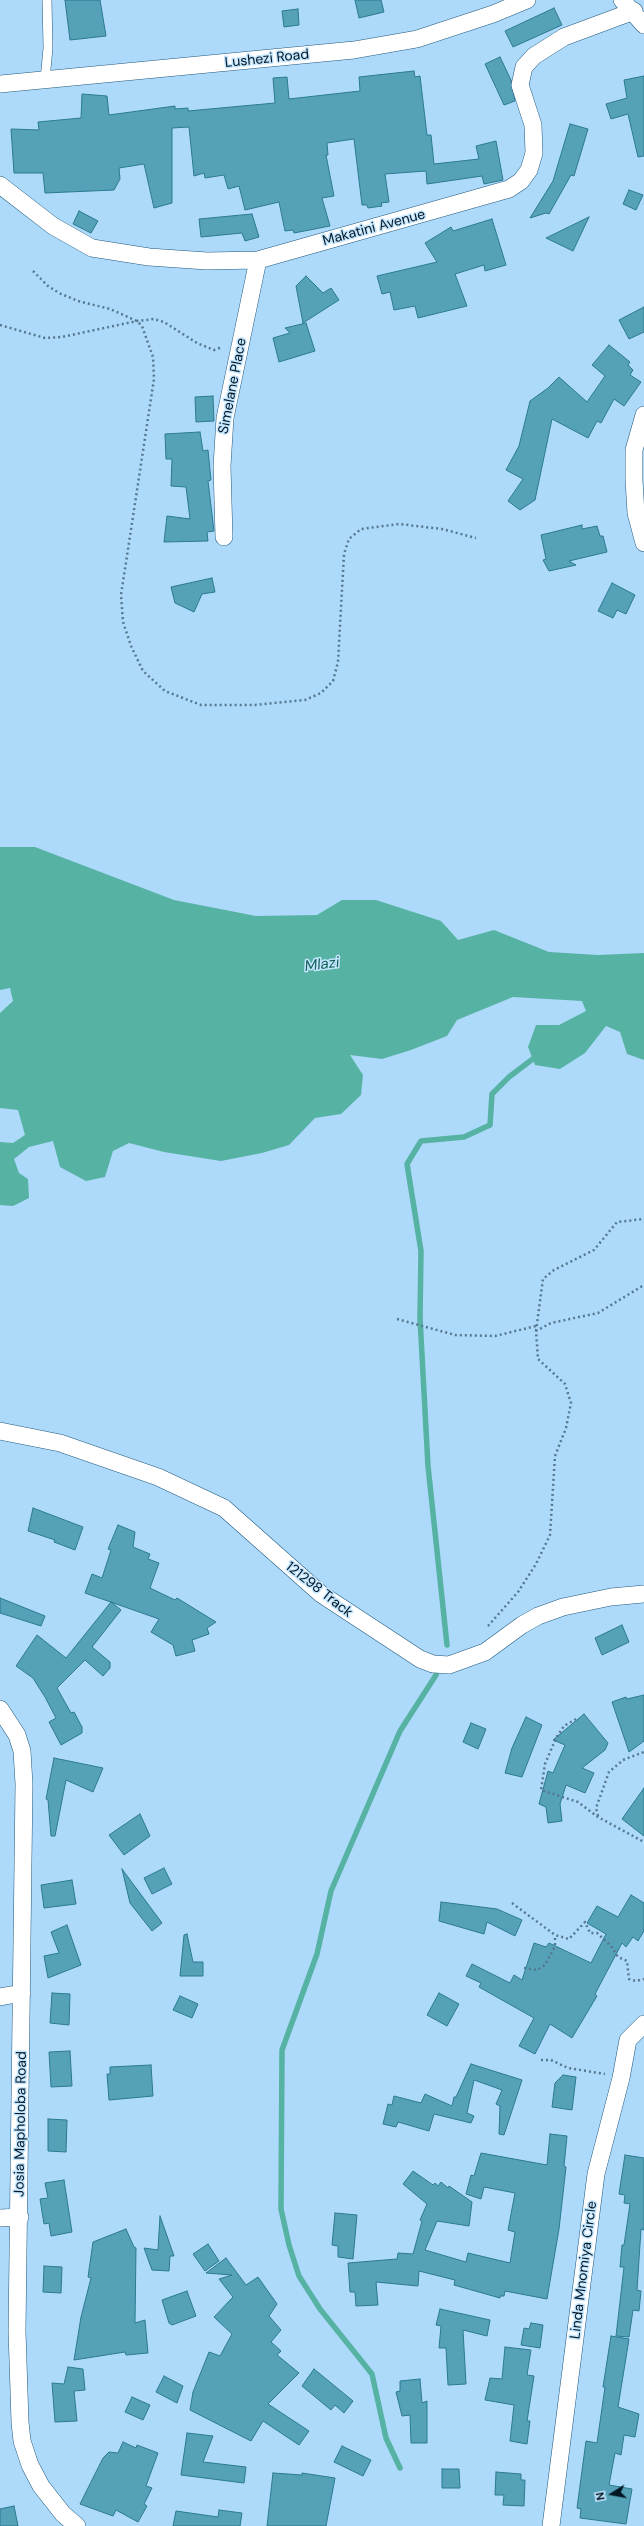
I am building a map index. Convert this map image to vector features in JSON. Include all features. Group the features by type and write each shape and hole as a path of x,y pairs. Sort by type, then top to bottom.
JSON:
{"street":[{"name":"Lushezi Road","path":"0,84 362,49 417,39 486,17 527,0"},
{"name":"Makatini Avenue","path":"0,185 53,226 92,248 149,257 207,262 258,260 509,189 520,181 529,170 534,154 533,125 520,85 524,67 534,56 564,37 633,12"},
{"name":"Simelane Place","path":"224,537 222,466 224,418 258,260"},
{"path":"644,415 634,450 636,513 644,543"},
{"name":"121298 Track","path":"0,1431 60,1443 158,1477 224,1508 321,1594 420,1659 433,1664 449,1665 485,1652 522,1625 538,1616 563,1607 611,1597 644,1594"},
{"name":"Josia Mapholoba Road","path":"0,1709 17,1735 23,1762 20,2217 17,2331 19,2407 22,2441 30,2465 41,2486 63,2514 77,2526"},
{"path":"0,1997 22,1993"},
{"name":"Linda Mnomiya Circle","path":"550,2526 596,2174 621,2078 628,2040 644,2024"},
{"path":"0,2218 20,2217"}],"lane":[{"path":"45,80 48,41 47,0"}],"path":[{"path":"0,325 45,338 62,338 137,321 154,320 164,322 197,343 214,350 241,340"},
{"path":"487,1628 518,1592 536,1564 550,1534 555,1456 566,1428 571,1403 565,1384 538,1359 536,1326 543,1279 554,1270 569,1264 594,1250 617,1222 644,1219"},
{"path":"536,1331 551,1323 598,1313 644,1286"},
{"path":"397,1319 455,1335 495,1336 536,1326"},
{"path":"576,1719 564,1726 556,1738 545,1764 541,1790 578,1802 598,1817 644,1842"},
{"path":"598,1817 596,1808 609,1772 623,1760 644,1752"},
{"path":"512,1903 555,1935 569,1939 585,1922 590,1933 597,1933 611,1946 618,1957 627,1961 629,1979 636,1981 644,1979"},
{"path":"524,1968 537,1970 545,1965 555,1946 555,1935"},
{"path":"541,2060 550,2060 568,2068 621,2078"}],"water":[{"name":"Mlazi","path":"0,847 35,847 174,900 256,916 317,915 342,900 376,900 441,921 458,940 494,930 549,952 598,955 644,953 644,1060 627,1054 620,1032 606,1026 585,1053 560,1069 535,1065 528,1047 536,1025 559,1025 586,1011 582,1001 513,997 457,1020 447,1036 411,1050 382,1059 350,1055 363,1075 361,1095 341,1114 315,1118 289,1145 262,1153 221,1161 164,1152 129,1143 113,1151 105,1177 86,1181 60,1167 53,1141 29,1147 14,1159 19,1173 28,1179 29,1198 13,1206 0,1205 0,1142 13,1143 25,1135 18,1110 0,1108 0,1013 13,1001 10,988 0,990"}],"building":[{"path":"65,0 100,0 106,36 70,40"},
{"path":"355,0 381,0 384,12 359,18"},
{"path":"554,8 562,25 513,47 505,31"},
{"path":"298,9 299,25 284,27 282,11"},
{"path":"500,57 511,80 515,101 504,105 485,64"},
{"path":"414,71 415,77 420,76 427,135 431,135 434,164 479,159 476,146 496,141 503,180 484,184 482,176 427,184 426,171 385,174 389,202 381,203 382,206 368,208 367,205 362,205 354,139 327,143 328,155 326,155 334,196 322,198 330,226 294,233 293,230 285,231 279,202 245,210 239,186 228,189 224,175 205,178 204,173 194,176 189,127 172,128 172,203 154,208 144,164 119,168 120,179 114,190 45,193 43,173 14,173 11,129 39,130 38,122 81,118 82,94 107,96 109,115 175,106 175,109 188,108 188,111 275,103 273,78 287,77 289,99 360,91 359,77"},
{"path":"644,76 644,156 638,157 628,114 611,119 606,104 627,98 624,80"},
{"path":"570,124 588,129 574,176 571,175 549,214 546,213 530,218 553,181"},
{"path":"629,190 643,195 636,210 623,204"},
{"path":"79,211 98,221 91,233 73,224"},
{"path":"252,214 259,237 245,241 242,233 201,237 199,219"},
{"path":"589,217 573,251 546,238"},
{"path":"492,219 506,265 485,271 484,265 455,274 467,306 418,318 415,306 394,310 390,292 382,294 377,276 437,262 425,243 451,227 453,231"},
{"path":"306,276 323,293 331,288 339,300 303,323 296,286"},
{"path":"644,307 644,332 629,339 619,320"},
{"path":"306,323 315,351 279,362 273,338 290,333 285,328"},
{"path":"609,345 630,362 628,365 633,370 630,375 641,382 624,406 614,399 601,423 597,421 588,438 552,419 535,500 520,510 508,501 523,479 506,470 519,446 530,401 548,388 559,377 587,402 605,376 592,365"},
{"path":"213,396 214,421 196,422 195,397"},
{"path":"200,432 203,451 208,450 211,480 208,481 214,531 207,532 208,541 164,542 167,516 190,519 186,487 171,486 172,459 166,459 165,434"},
{"path":"582,525 582,529 597,526 600,536 603,536 607,552 569,561 576,565 549,571 543,560 546,559 541,535"},
{"path":"212,578 215,592 202,594 194,612 175,603 171,587"},
{"path":"612,583 635,595 626,614 617,610 613,618 598,611"},
{"path":"33,1508 83,1527 75,1550 54,1542 55,1540 28,1531"},
{"path":"118,1525 135,1532 133,1547 150,1554 148,1559 159,1563 150,1588 175,1600 177,1598 216,1622 207,1628 209,1634 192,1640 195,1651 176,1656 173,1645 151,1632 159,1619 85,1593 92,1574 102,1578 111,1550 108,1549"},
{"path":"0,1598 45,1616 41,1626 0,1613"},
{"path":"111,1602 121,1610 92,1647 110,1662 110,1668 103,1676 85,1660 57,1688 71,1713 74,1712 82,1727 82,1733 61,1745 49,1722 56,1718 45,1697 33,1678 16,1666 37,1635 66,1658"},
{"path":"622,1625 629,1642 602,1655 595,1638"},
{"path":"644,1695 644,1741 629,1752 612,1702 626,1697 627,1699"},
{"path":"584,1714 608,1743 605,1750 582,1768 594,1773 585,1793 566,1785 560,1804 562,1821 548,1823 546,1807 539,1804 548,1771 553,1773 565,1745 553,1740"},
{"path":"526,1717 542,1725 522,1777 505,1773 512,1748"},
{"path":"471,1723 486,1729 478,1749 463,1742"},
{"path":"54,1758 103,1768 93,1792 66,1780 55,1836 51,1836 48,1800 46,1799"},
{"path":"644,1788 644,1836 622,1819"},
{"path":"140,1814 150,1836 124,1855 109,1835"},
{"path":"164,1868 172,1884 152,1894 144,1878"},
{"path":"122,1869 162,1923 152,1931 130,1903"},
{"path":"72,1880 76,1904 44,1908 41,1885"},
{"path":"631,1895 644,1903 644,1931 638,1941 633,1937 626,1947 622,1943 595,1994 597,1996 572,2038 550,2024 535,2054 519,2046 534,2018 479,1987 481,1983 466,1976 472,1964 510,1983 514,1975 522,1980 534,1943 546,1947 549,1943 591,1963 606,1934 587,1923 597,1906 618,1917"},
{"path":"441,1902 497,1909 522,1920 515,1936 487,1922 484,1934 439,1921"},
{"path":"67,1925 81,1965 48,1978 44,1956 59,1953 51,1932"},
{"path":"187,1934 193,1962 203,1962 203,1976 180,1976 184,1935"},
{"path":"52,1993 70,1994 69,2025 50,2023"},
{"path":"439,1993 459,2004 447,2026 427,2015"},
{"path":"180,1996 198,2004 192,2018 173,2010"},
{"path":"70,2051 72,2086 51,2087 49,2052"},
{"path":"471,2064 522,2080 504,2135 499,2134 500,2106 496,2104 502,2090 474,2080 467,2113 474,2116 471,2123 434,2114 429,2131 398,2122 396,2127 383,2124 388,2104 392,2105 394,2096 421,2103 425,2094 452,2106 454,2097 456,2097"},
{"path":"151,2065 153,2096 109,2100 107,2074 110,2074 110,2067"},
{"path":"563,2075 576,2077 572,2110 552,2107 555,2083"},
{"path":"48,2119 67,2120 66,2152 48,2151"},
{"path":"550,2134 567,2136 564,2166 566,2167 559,2229 547,2299 505,2291 504,2296 500,2296 500,2298 454,2285 455,2280 419,2271 418,2286 376,2282 378,2305 356,2306 355,2292 350,2292 348,2263 397,2259 398,2253 413,2254 422,2221 420,2220 427,2204 403,2184 413,2171 433,2185 435,2183 438,2186 441,2182 448,2188 449,2186 472,2202 469,2226 437,2221 425,2250 466,2262 468,2253 510,2263 515,2232 508,2230 515,2193 484,2187 481,2199 466,2194 471,2175 474,2176 481,2153 547,2165"},
{"path":"625,2155 644,2158 644,2230 641,2229 637,2290 641,2291 639,2311 633,2310 629,2337 616,2336 624,2267 620,2267 622,2245 624,2245 630,2204 624,2203 625,2195 619,2194"},
{"path":"64,2180 72,2232 51,2236 49,2223 44,2224 40,2199 48,2198 45,2183"},
{"path":"335,2213 357,2215 353,2259 338,2257 338,2246 332,2245"},
{"path":"160,2216 174,2256 170,2256 169,2271 152,2270 144,2248 158,2250"},
{"path":"126,2229 134,2247 136,2248 135,2323 145,2320 148,2353 126,2355 125,2352 74,2360 81,2317 91,2278 88,2277 93,2242"},
{"path":"208,2244 219,2261 205,2271 193,2254"},
{"path":"226,2258 246,2285 258,2277 277,2304 269,2316 281,2330 271,2342 281,2351 277,2355 299,2373 268,2404 309,2431 299,2445 263,2421 251,2441 190,2410 193,2392 209,2352 220,2356 232,2334 214,2317 233,2297 219,2279 232,2275 206,2273"},
{"path":"44,2266 62,2267 61,2293 43,2292"},
{"path":"187,2291 196,2316 172,2325 169,2323 162,2300"},
{"path":"440,2309 490,2320 487,2336 463,2330 466,2384 448,2385 446,2348 439,2348 441,2326 436,2325"},
{"path":"531,2323 543,2325 540,2348 521,2345 524,2328 529,2329"},
{"path":"611,2336 629,2339 618,2407 639,2414 635,2437 624,2435 621,2455 615,2453 609,2485 632,2489 626,2524 580,2518 581,2509 577,2508 586,2441 597,2443 605,2387 603,2387"},
{"path":"505,2347 531,2350 527,2375 534,2376 527,2421 530,2421 527,2444 510,2441 514,2405 485,2400 490,2378 502,2379"},
{"path":"68,2367 83,2369 85,2390 74,2391 77,2421 55,2422 52,2383 64,2384"},
{"path":"314,2369 353,2401 344,2413 335,2405 331,2410 302,2386"},
{"path":"164,2376 183,2386 177,2403 156,2392"},
{"path":"420,2379 422,2403 427,2401 427,2443 411,2443 410,2415 402,2416 396,2392 400,2391 400,2381"},
{"path":"132,2397 150,2405 143,2420 125,2412"},
{"path":"187,2433 213,2436 203,2462 246,2467 244,2483 181,2475"},
{"path":"123,2442 136,2448 137,2445 158,2453 146,2486 152,2488 144,2504 147,2506 138,2522 116,2510 113,2516 80,2504 103,2458 109,2452 118,2453"},
{"path":"342,2446 371,2460 363,2476 334,2462"},
{"path":"442,2469 459,2469 460,2488 442,2488"},
{"path":"496,2472 521,2474 521,2480 525,2480 524,2506 503,2505 504,2495 495,2495"},
{"path":"273,2473 302,2475 302,2473 335,2478 326,2526 267,2526"},
{"path":"14,2506 18,2526 0,2526 0,2509"},
{"path":"219,2510 242,2513 240,2526 173,2526 176,2511 218,2517"}],"waterway":[{"path":"447,1645 428,1466 420,1318 421,1251 407,1164 421,1141 464,1137 490,1125 492,1094 509,1077 538,1055"},
{"path":"400,2468 386,2438 372,2374 320,2309 299,2276 289,2245 281,2209 282,2050 317,1954 331,1891 400,1731 436,1675"}]}
